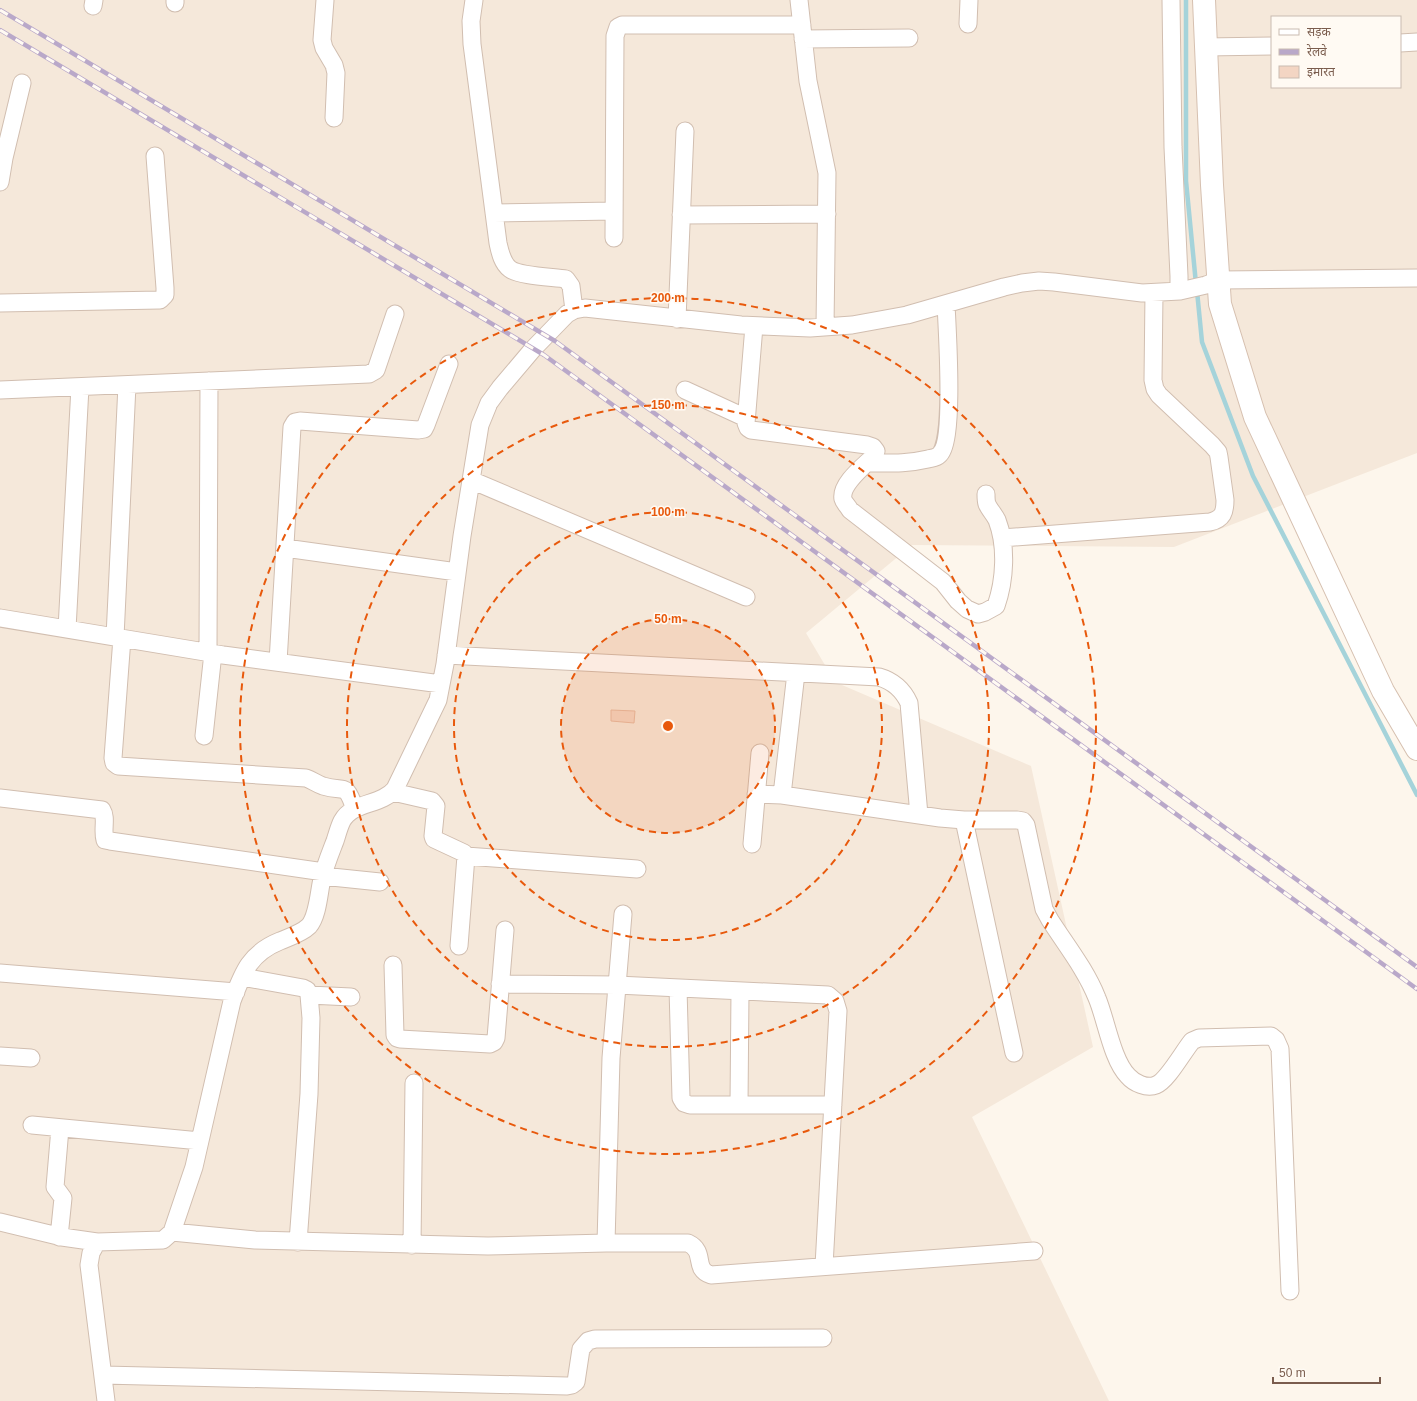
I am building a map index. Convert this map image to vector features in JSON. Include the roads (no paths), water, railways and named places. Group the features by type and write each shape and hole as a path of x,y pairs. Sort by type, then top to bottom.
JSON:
{"street":[{"path":"325,0 322,40 324,48 334,65 336,73 334,118"},
{"path":"474,0 471,21 472,44 498,243 502,259 510,268 520,273 566,279 571,286 574,310"},
{"path":"799,0 812,102 828,173 825,327"},
{"path":"968,24 969,0"},
{"path":"1171,0 1173,147 1179,276 1178,291"},
{"path":"1204,0 1212,185 1212,283 1220,304 1255,417 1383,691 1417,749"},
{"path":"614,238 615,36 618,27 622,25 909,38"},
{"path":"1401,43 1417,42"},
{"path":"1205,47 1271,46"},
{"path":"0,182 4,158 22,82"},
{"path":"677,319 685,131"},
{"path":"0,303 160,300 165,295 165,288 155,156"},
{"path":"494,213 614,210"},
{"path":"681,215 827,214"},
{"path":"0,1222 59,1237 97,1242 163,1240 172,1232 194,1167 232,1000 248,965 260,952 271,944 301,932 310,925 314,917 323,874 342,821 350,811 381,799 393,792 435,707 446,655 457,572 480,425 489,404 500,388 533,348 567,314 574,310 585,308 754,326 810,328 852,325 907,315 1004,287 1039,281 1142,293 1154,293 1178,291 1212,283 1417,278"},
{"path":"1002,538 1210,522 1218,520 1223,514 1226,500 1218,452 1154,389 1154,293"},
{"path":"867,463 901,464 917,462 938,457 943,452 949,411 946,304"},
{"path":"0,390 369,374 376,370 395,314"},
{"path":"754,326 746,418 748,428 751,430 867,444 873,447 876,451 874,456 846,484 843,501 850,510 943,582 966,609 978,614 996,606 999,597 1004,559 1002,538 997,520 987,504 986,494"},
{"path":"278,662 292,427 295,422 300,421 418,430 424,429 449,364"},
{"path":"204,736 210,653 209,381"},
{"path":"127,385 114,763 118,766 306,778 323,786 344,789 350,795 355,809"},
{"path":"67,629 80,387"},
{"path":"685,390 746,418"},
{"path":"471,480 746,597"},
{"path":"285,548 457,572"},
{"path":"0,618 210,653 441,684"},
{"path":"446,655 885,679 905,694 909,703 919,815"},
{"path":"782,795 796,673"},
{"path":"752,844 760,754"},
{"path":"393,792 432,801 436,806 434,839 462,851 466,856 459,946"},
{"path":"756,794 782,795 964,820 1023,821 1026,825 1044,909 1090,983 1097,998 1116,1057 1128,1076 1146,1086 1155,1086 1163,1081 1192,1041 1199,1038 1271,1036 1276,1040 1280,1049 1290,1291"},
{"path":"0,798 102,810 105,814 105,840 380,882"},
{"path":"964,820 1014,1053"},
{"path":"466,856 637,869"},
{"path":"606,1243 610,1082 623,914"},
{"path":"393,965 395,1035 397,1038 490,1044 494,1042 496,1038 505,930"},
{"path":"0,973 239,984 303,988 307,990 309,995 311,1018 309,1094 298,1242"},
{"path":"500,984 617,985 828,995 835,1001 838,1011 824,1266"},
{"path":"678,988 681,1098 684,1103 690,1105 833,1105"},
{"path":"739,1105 740,991"},
{"path":"309,995 351,997"},
{"path":"0,1056 31,1058"},
{"path":"412,1245 414,1083"},
{"path":"32,1125 200,1141"},
{"path":"59,1237 63,1198 55,1187 60,1128"},
{"path":"172,1232 255,1240 412,1245 488,1246 606,1243 688,1243 694,1246 698,1252 701,1267 705,1273 711,1275 1034,1250"},
{"path":"97,1242 91,1253 90,1265 106,1401"},
{"path":"102,1375 567,1386 576,1382 581,1349 588,1341 595,1339 823,1338"}],"waterway":[{"path":"1186,0 1186,181 1196,284"},
{"path":"1197,291 1202,342 1253,476 1417,795"}],"railway":[{"path":"0,10 555,341 1417,967"},
{"path":"0,30 544,355 1417,989"}]}
